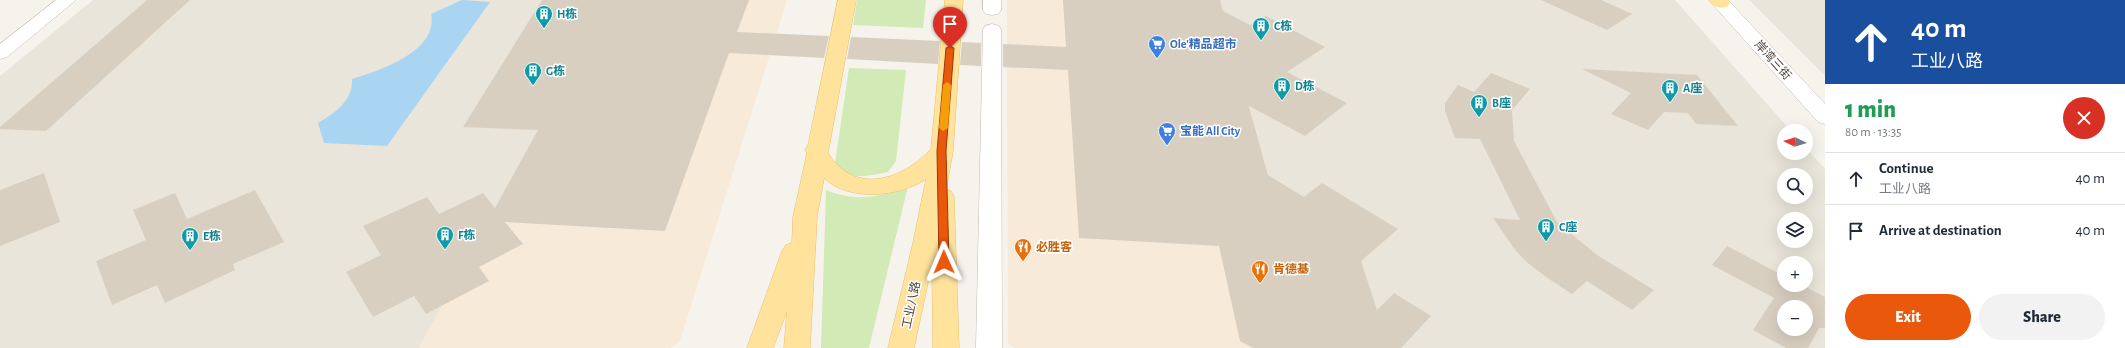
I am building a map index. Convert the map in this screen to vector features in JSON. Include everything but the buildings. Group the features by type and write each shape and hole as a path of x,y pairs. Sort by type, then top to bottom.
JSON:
{"main road":[{"path":"797,348 804,218 816,150 847,0"},
{"name":"工业八路","path":"901,348 928,228 942,151 954,0"},
{"path":"816,150 824,166 836,176 854,184 875,186 895,184 913,177 928,166 942,151"},
{"path":"942,151 946,348"},
{"path":"760,348 766,338 804,218"}],"street":[{"path":"0,53 67,0"},
{"name":"岸湾三街","path":"1720,1 1825,117"},
{"path":"989,348 992,13"}],"shaded area":[{"path":"93,0 610,0 419,348 0,348 0,76"},
{"path":"610,0 787,0 680,341 670,348 419,348"},
{"path":"1007,0 1220,0 1316,348 1014,348 1008,343"},
{"path":"1220,0 1675,0 1785,124 1777,124 1777,160 1813,160 1813,156 1825,169 1825,348 1316,348"},
{"path":"1749,0 1825,0 1825,76"}],"green space":[{"path":"857,0 926,0 923,28 853,25"},
{"path":"849,68 906,70 896,161 888,172 865,176 852,175 840,169 835,163"},
{"path":"908,186 869,348 821,348 826,190 847,196 867,197 877,196"}],"water":[{"path":"462,0 490,2 387,146 324,143 318,123 342,106 350,94 352,79 391,65 417,49 426,39 431,27 431,14"}],"slow traffic":[{"path":"943,128 947,85"}],"place":[{"name":"H栋","path":"544,29"},
{"name":"C栋","path":"1261,41"},
{"name":"Ole'精品超市","path":"1157,59"},
{"name":"G栋","path":"533,86"},
{"name":"D栋","path":"1282,101"},
{"name":"A座","path":"1670,103"},
{"name":"B座","path":"1479,118"},
{"name":"宝能 All City","path":"1167,146"},
{"name":"C座","path":"1546,242"},
{"name":"F栋","path":"445,250"},
{"name":"E栋","path":"190,251"},
{"name":"必胜客","path":"1023,262"},
{"name":"肯德基","path":"1260,284"}],"route":[{"path":"944,262 942,151 950,48"}]}
